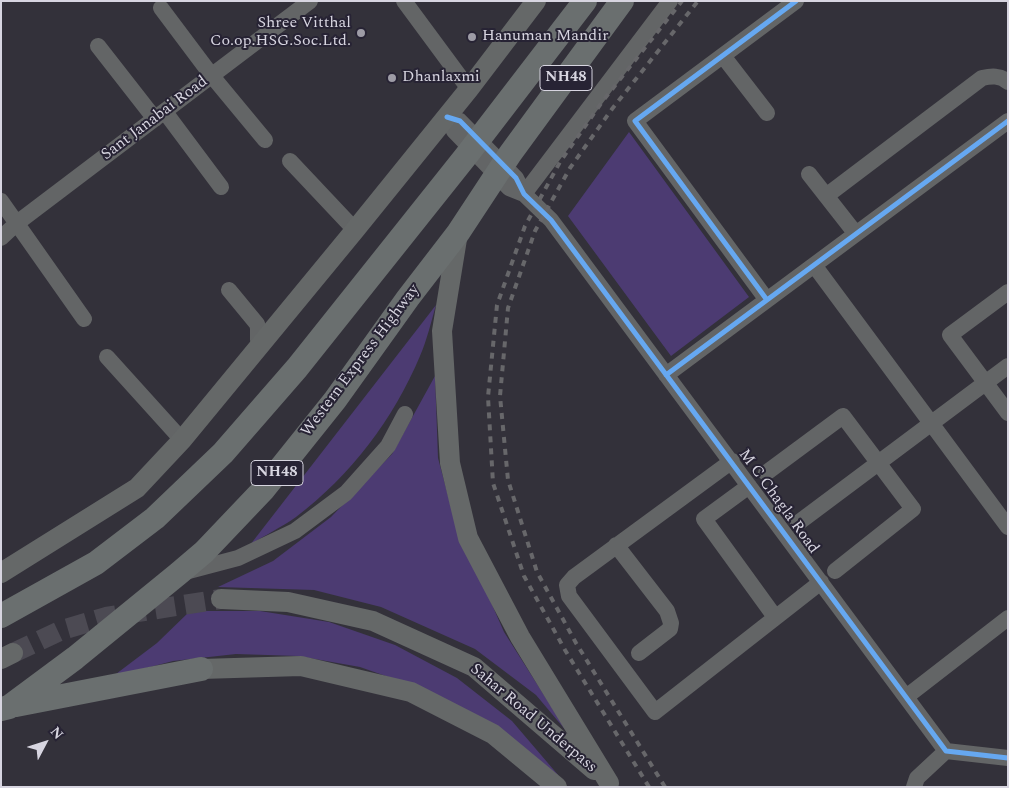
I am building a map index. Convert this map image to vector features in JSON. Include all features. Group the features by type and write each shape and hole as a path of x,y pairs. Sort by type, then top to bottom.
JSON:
{"highway":[{"name":"NH48","path":"1,616 96,563 155,518 223,453 297,368 466,156 585,1"},
{"name":"Western Express Highway","path":"5,708 75,658 178,574 204,552 263,490 335,400 408,298 458,233 510,154 622,1"},
{"path":"5,708 200,669"}],"main road":[{"path":"1,573 137,488 182,440 470,89 536,1"},
{"path":"458,233 442,331 450,463 468,538 520,637 610,785"},
{"name":"Sahar Road Underpass","path":"221,599 288,602 373,621 474,667 541,723 610,785"},
{"path":"200,669 301,666 411,692 493,734 557,787"}],"street":[{"name":"Sant Janabai Road","path":"1,238 18,223 310,1"},
{"path":"404,1 470,89"},
{"path":"524,194 670,1"},
{"path":"767,300 634,121 796,1"},
{"path":"161,8 212,76 265,140"},
{"path":"98,46 221,188"},
{"path":"723,56 767,113"},
{"path":"826,196 982,78 991,76 1005,79 1008,82"},
{"name":"M C Chagla Road","path":"447,117 460,121 516,178 524,194 551,220 946,751"},
{"path":"666,375 1008,121"},
{"path":"290,161 355,230"},
{"path":"810,174 856,234"},
{"path":"1,200 84,319"},
{"path":"814,265 1008,527"},
{"path":"229,290 257,324 258,340 262,344"},
{"path":"1008,292 950,335 1008,413"},
{"path":"107,358 182,440"},
{"path":"798,523 1008,366"},
{"path":"178,574 238,558 295,531 346,493 388,446 405,414"},
{"path":"766,473 843,416 913,509 835,571"},
{"path":"732,462 574,577 567,585 569,596 655,712 821,582"},
{"path":"749,486 704,519 775,617"},
{"path":"616,546 667,611 672,623 670,629 639,653"},
{"path":"906,697 1008,618"},
{"path":"914,787 916,778 946,751 1008,758"}],"shaded area":[{"path":"629,132 749,297 671,356 568,216"},
{"path":"436,305 425,344 409,380 397,402 368,445 335,483 316,501 291,521 250,545"},
{"path":"435,376 438,458 454,518 504,632 568,733 536,695 475,649 381,607 314,590 218,587 273,561 331,517 392,454"},
{"path":"190,611 260,611 329,622 395,645 457,678 512,721 559,776 527,753 420,688 360,667 298,656 236,654 173,661 112,677 157,643"}],"tunnel":[{"path":"13,653 62,630 106,617 221,599"}],"railway":[{"path":"649,787 565,650 524,576 493,483 488,397 497,305 525,226 560,162 602,102 682,1"},
{"path":"665,787 576,643 537,572 508,480 500,396 508,308 535,231 570,168 612,109 698,1"}],"cycle path":[{"path":"767,300 635,121 796,1"},
{"path":"447,117 460,121 516,178 524,194 551,220 946,751 1008,758"},
{"path":"666,375 1008,121"}],"place":[{"name":"Shree Vitthal Co.op.HSG.Soc.Ltd.","path":"361,33"},
{"name":"Hanuman Mandir","path":"472,37"},
{"name":"Dhanlaxmi","path":"392,78"}]}
